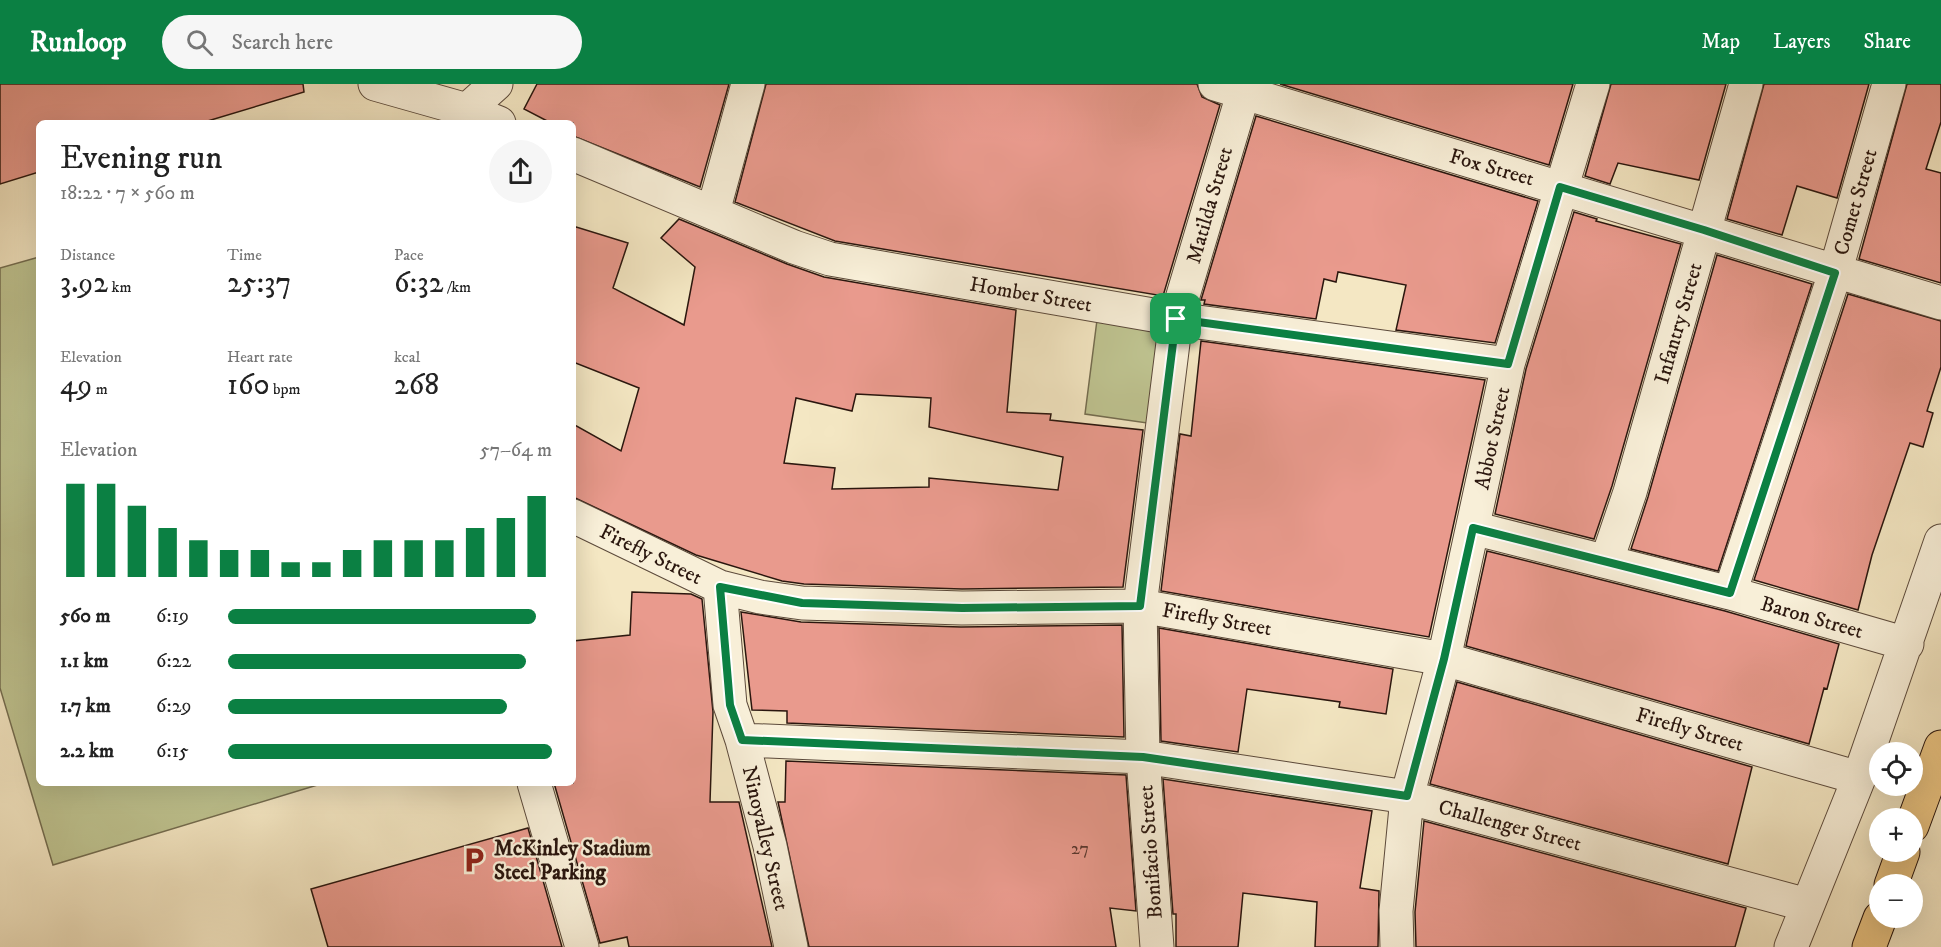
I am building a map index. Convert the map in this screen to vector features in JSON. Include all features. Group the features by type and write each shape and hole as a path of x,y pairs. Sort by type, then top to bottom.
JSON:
{"main road":[{"path":"1919,808 1941,747"},
{"path":"1869,947 1876,928"}],"street":[{"path":"375,84 467,110 492,120"},
{"path":"467,110 496,84"},
{"path":"713,212 748,84"},
{"name":"Abbot Street","path":"1397,947 1396,911 1407,796 1444,659 1508,364 1593,84"},
{"name":"Infantry Street","path":"1607,560 1630,492 1746,84"},
{"name":"Comet Street","path":"1730,593 1835,273 1889,84"},
{"name":"Fox Street","path":"1234,87 1704,230 1835,273 1941,303"},
{"name":"Matilda Street","path":"1143,757 1140,606 1176,319 1234,87"},
{"name":"Homber Street","path":"576,155 794,247 830,259 1176,319 1508,364"},
{"name":"Firefly Street","path":"576,517 720,587 802,603 962,608 1140,606 1444,659 1859,778"},
{"name":"Baron Street","path":"1473,528 1607,560 1907,644"},
{"path":"1791,947 1859,778 1941,541"},
{"name":"Ninoyalley Street","path":"720,587 730,705 742,740 770,846 791,947"},
{"name":"Challenger Street","path":"742,740 1143,757 1407,796 1807,905"},
{"name":"Bonifacio Street","path":"1143,757 1157,947"},
{"path":"535,786 582,947"}],"green space":[{"path":"36,258 36,786 314,786 53,865 0,688 0,268"},
{"path":"1097,320 1168,331 1154,424 1085,414"}],"building":[{"path":"0,84 303,84 304,92 211,120 36,120 36,173 0,184"},
{"path":"537,84 729,84 700,187 576,137 576,120 545,120 524,109"},
{"path":"766,84 1197,84 1202,97 1220,105 1163,296 835,241 735,202"},
{"path":"1280,84 1573,84 1549,165"},
{"path":"1611,84 1726,84 1699,180 1618,163 1610,184 1585,176"},
{"path":"1764,84 1869,84 1837,198 1797,186 1782,235 1727,219"},
{"path":"1907,84 1941,84 1941,122 1926,169 1941,173 1941,283 1859,259"},
{"path":"1256,116 1538,201 1495,343 1396,330 1406,285 1338,272 1336,282 1324,279 1316,319 1204,304 1205,300 1201,300"},
{"path":"1574,212 1597,219 1596,221 1681,244 1612,486 1594,539 1495,514 1526,369"},
{"path":"679,219 824,277 1016,310 1007,412 1051,414 1050,420 1143,430 1123,587 962,589 804,584 782,581 696,555 576,498 576,426 621,451 639,388 576,363 576,227 628,243 613,288 684,325 695,267 661,238","holes":["856,394 931,398 929,427 1063,457 1058,490 929,478 929,487 832,489 835,468 784,463 796,398 852,411"]},
{"path":"1717,255 1812,284 1718,571 1631,549"},
{"path":"1848,294 1941,321 1941,367 1927,411 1933,413 1923,447 1910,443 1872,555 1858,610 1754,580"},
{"path":"1201,341 1485,380 1429,637 1161,591 1180,434 1191,436"},
{"path":"1487,551 1725,611 1839,644 1809,744 1466,646"},
{"path":"632,592 691,594 702,599 713,712 710,802 739,802 772,947 629,947 627,937 600,943 555,786 576,786 576,641 630,635"},
{"path":"741,612 801,622 961,627 1122,625 1124,737 787,723 787,711 752,710"},
{"path":"1159,628 1393,669 1386,714 1339,707 1340,702 1247,689 1238,752 1161,741"},
{"path":"1457,682 1752,767 1728,864 1430,784"},
{"path":"786,761 1126,775 1136,911 1110,908 1116,947 809,947 778,802 785,802"},
{"path":"1163,779 1372,811 1360,888 1379,891 1378,947 1315,947 1317,902 1243,893 1238,947 1176,947 1176,914 1173,914"},
{"path":"1424,821 1746,908 1735,947 1416,947 1415,912"},
{"name":"McKinley Stadium Steel Parking","path":"528,828 562,947 328,947 311,889"}],"place":[{"name":"McKinley Stadium Steel Parking","path":"474,860"}],"route":[{"path":"1560,187 1704,230 1835,273 1730,593 1607,560 1473,528 1444,659 1407,796 1143,757 742,740 730,705 720,587 760,597 802,603 962,608 1140,606 1176,319 1508,364 1550,228 1560,187"}]}
